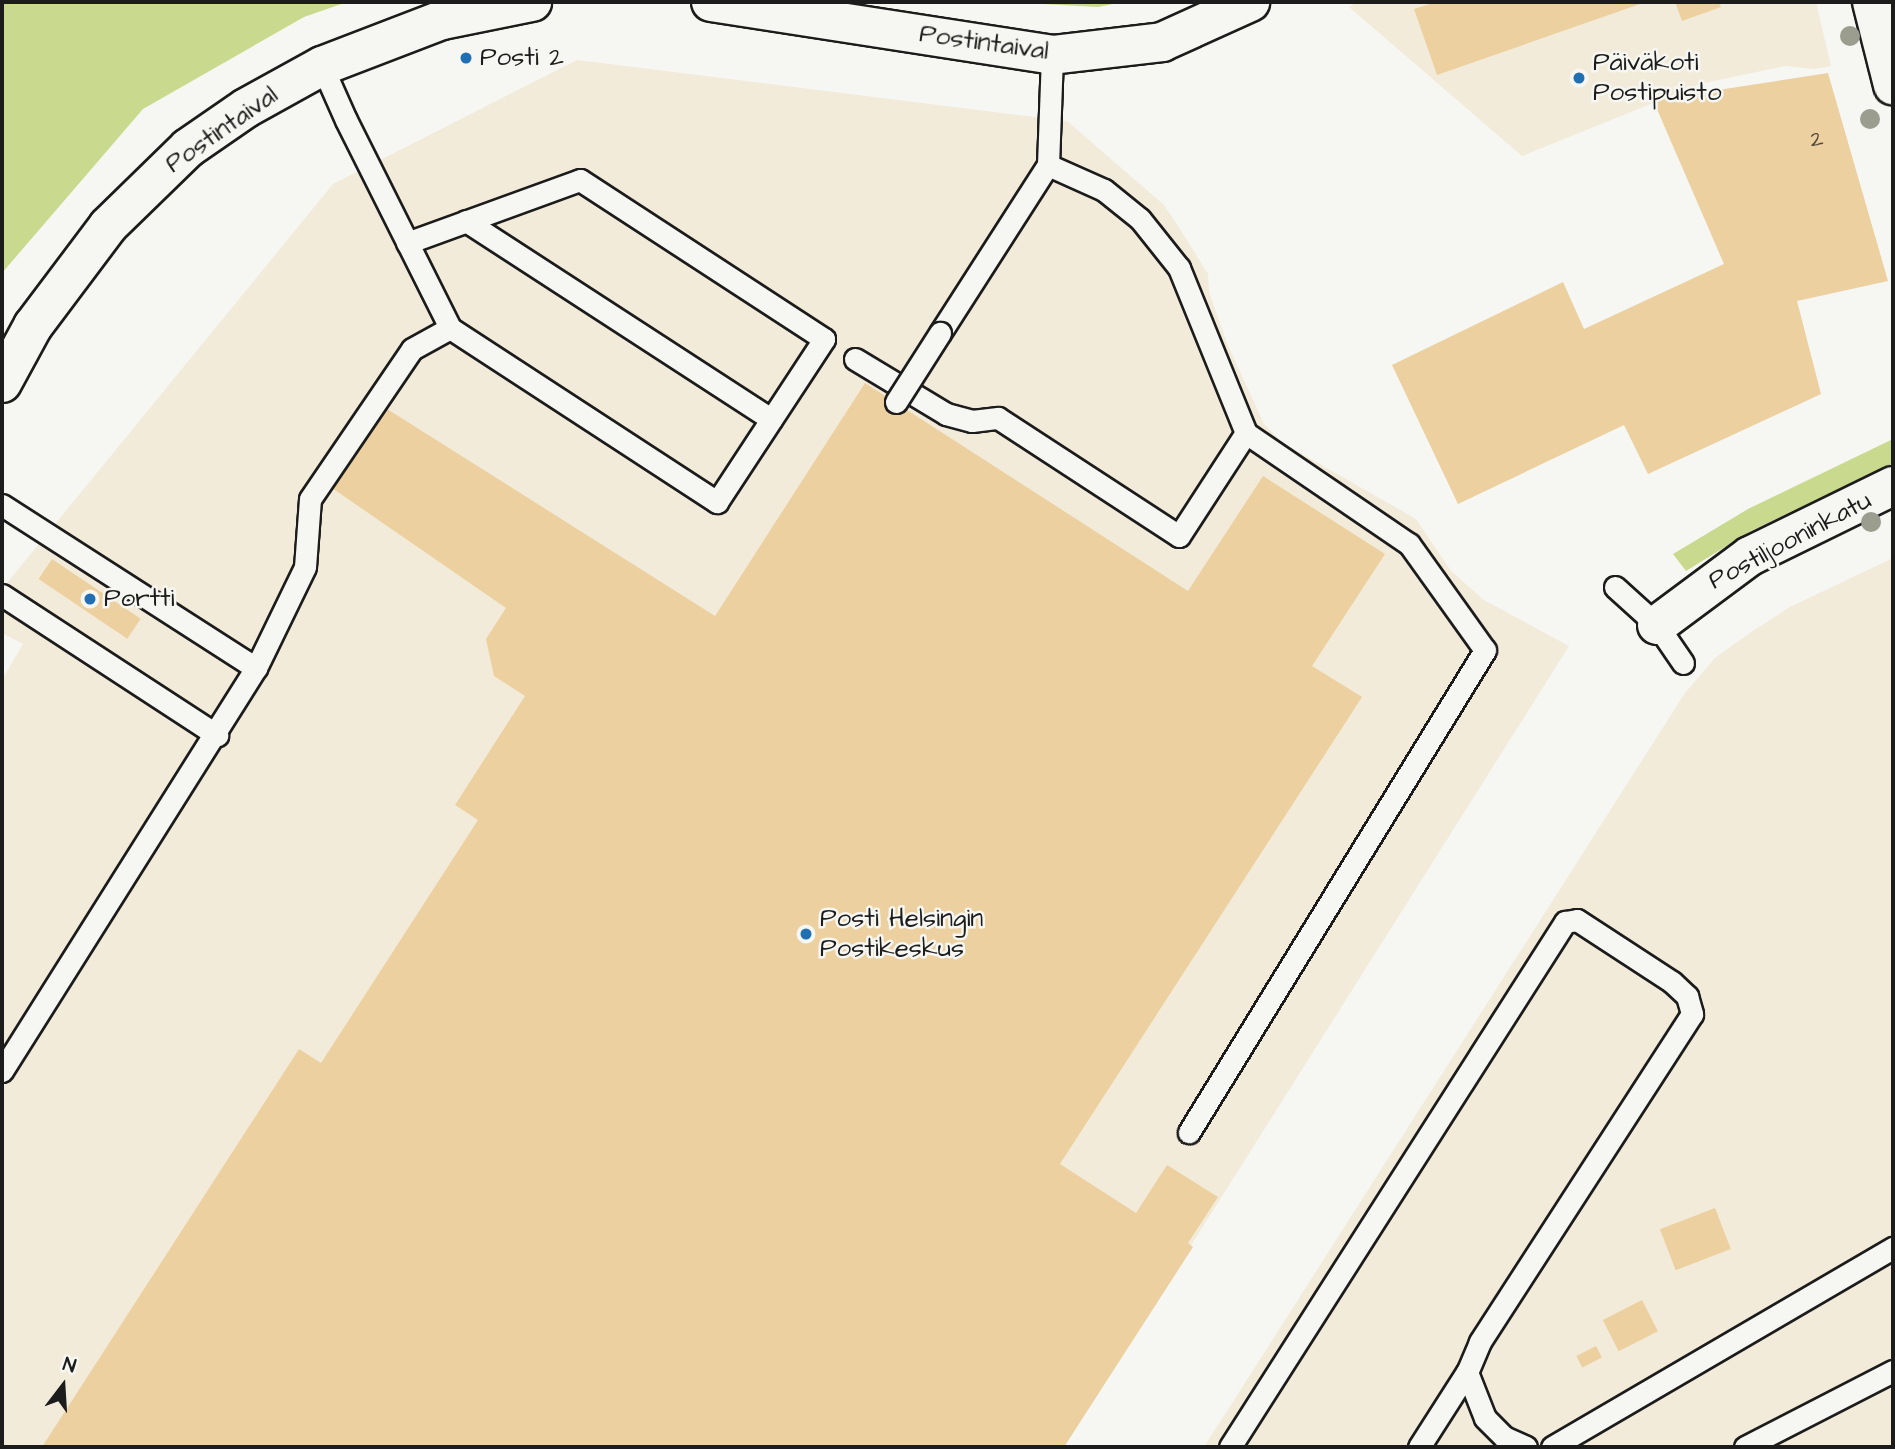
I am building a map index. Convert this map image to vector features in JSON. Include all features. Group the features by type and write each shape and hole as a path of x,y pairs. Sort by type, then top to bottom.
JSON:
{"street":[{"name":"Postintaival","path":"2,383 66,279 139,192 188,148 246,108 322,66 442,20 532,2"},
{"name":"Postintaival","path":"710,2 1052,55 1162,42 1226,16 1250,2"},
{"path":"1872,2 1892,77"},
{"name":"Postiljooninkatu","path":"1657,625 1698,590 1750,556 1893,486"}],"lane":[{"path":"895,402 1048,165 1052,55"},
{"path":"322,66 407,243 450,328 717,502 824,339 580,180 407,243"},
{"path":"1048,165 1104,190 1140,219 1179,268 1246,433 1409,544 1485,650 1189,1132"},
{"path":"466,221 771,419"},
{"path":"2,1071 257,668 305,567 310,499 412,349 450,328"},
{"path":"855,359 946,414 972,421 998,418 1179,536 1246,433"},
{"path":"2,505 257,668"},
{"path":"1615,587 1657,625 1683,663"},
{"path":"2,595 217,735"},
{"path":"1230,1447 1565,922 1577,920 1672,982 1687,996 1692,1014 1480,1342 1467,1372 1419,1447"},
{"path":"1552,1447 1893,1248"},
{"path":"1745,1447 1893,1371"},
{"path":"1467,1372 1485,1418 1504,1437 1526,1447"}],"shaded area":[{"name":"Päiväkoti Postipuisto","path":"1357,2 1816,2 1831,66 1814,69 1785,66 1700,84 1522,156 1349,7"},
{"path":"577,60 1067,121 1164,205 1180,229 1208,274 1209,292 1227,343 1264,424 1283,443 1416,519 1451,571 1484,600 1569,646 1064,1447 2,1447 2,680 23,644 2,633 2,589 333,184"},
{"path":"1893,558 1893,1447 1204,1447 1685,693 1715,658 1754,630 1790,607"}],"green space":[{"path":"2,2 347,2 304,17 143,109 2,273"},
{"path":"1006,2 1123,2 1098,7"},
{"path":"1893,439 1893,463 1751,531 1686,571 1673,554 1748,509"}],"building":[{"path":"1436,2 1646,2 1437,75 1414,9"},
{"path":"1675,2 1719,2 1721,7 1682,21"},
{"path":"1828,73 1888,281 1797,301 1821,394 1648,474 1624,425 1458,504 1392,365 1563,282 1584,329 1724,264 1653,100"},
{"name":"Posti Helsingin Postikeskus","path":"865,383 1188,591 1263,476 1385,554 1312,666 1362,697 1060,1164 1136,1213 1167,1165 1218,1197 1188,1243 1193,1247 1064,1447 42,1447 299,1049 321,1063 478,820 455,805 525,696 494,676 486,639 506,608 332,488 384,407 715,616"},
{"name":"Portti","path":"52,559 141,619 127,639 39,579"},
{"path":"1715,1208 1731,1249 1676,1270 1660,1229"},
{"path":"1642,1300 1658,1331 1619,1351 1603,1320"},
{"path":"1596,1346 1602,1358 1582,1368 1576,1356"}],"place":[{"name":"Posti 2","path":"466,58"},
{"name":"Päiväkoti Postipuisto","path":"1579,78"},
{"name":"Portti","path":"90,599"},
{"name":"Posti Helsingin Postikeskus","path":"806,934"}]}
